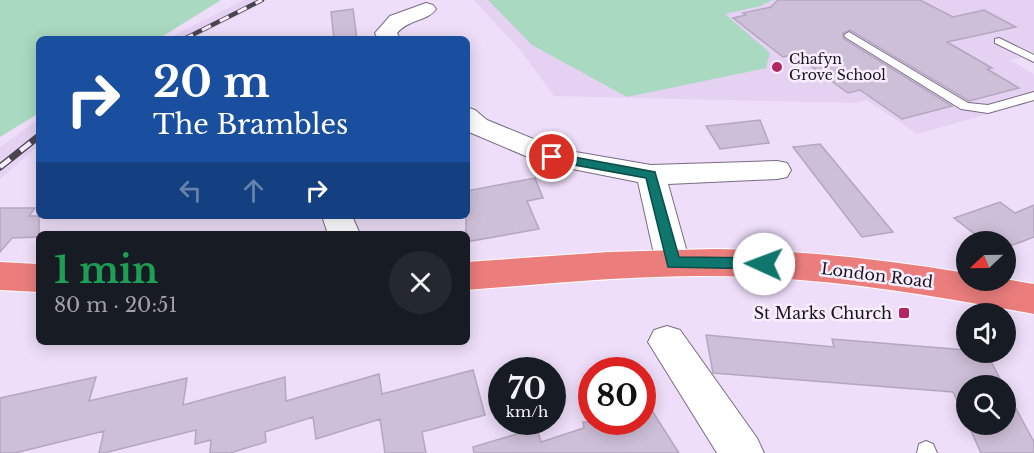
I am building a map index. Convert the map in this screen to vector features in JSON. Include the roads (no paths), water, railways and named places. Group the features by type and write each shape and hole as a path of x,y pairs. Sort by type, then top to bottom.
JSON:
{"highway":[{"name":"London Road","path":"470,276 673,263 798,265 893,276 1034,298"},
{"path":"0,276 36,278"}],"street":[{"path":"387,36 386,33 397,20 426,9"},
{"path":"470,119 478,126 552,157 651,175 777,170"},
{"path":"651,175 673,263"},
{"path":"667,342 742,453"}],"lane":[{"path":"849,35 965,106 988,109 1034,96"},
{"path":"999,41 1034,60"}],"railway":[{"path":"190,36 262,0"},
{"path":"0,167 36,138"}],"place":[{"name":"Chafyn Grove School","path":"777,67"},
{"name":"St Marks Church","path":"904,313"}]}
